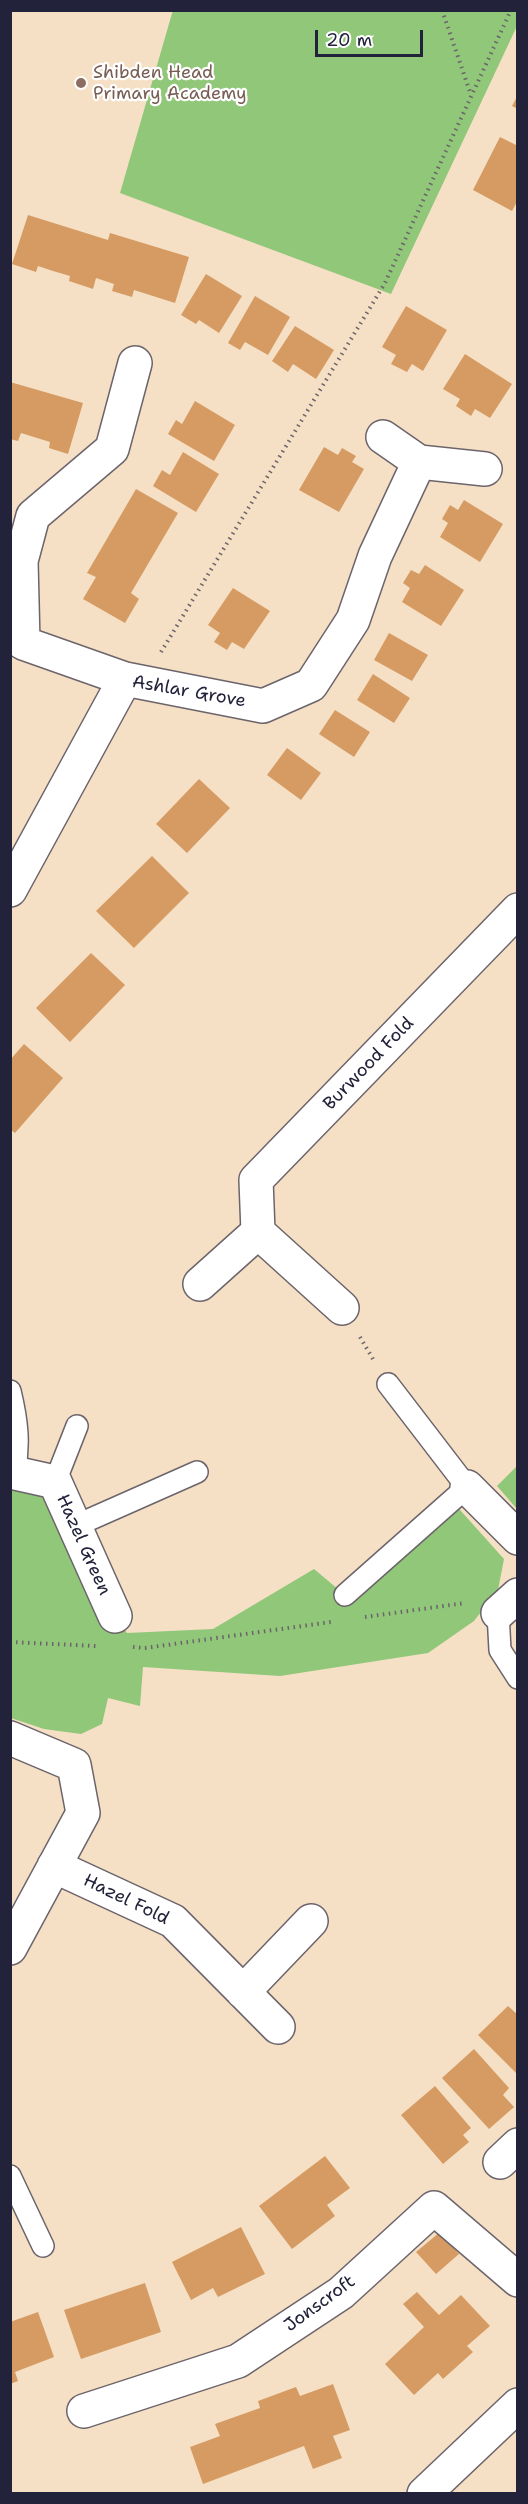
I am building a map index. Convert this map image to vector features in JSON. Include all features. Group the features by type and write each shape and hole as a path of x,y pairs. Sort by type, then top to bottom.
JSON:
{"street":[{"path":"134,681 23,643 16,636 22,511 112,448 135,363"},
{"path":"383,437 419,462 485,469"},
{"name":"Ashlar Grove","path":"10,890 134,681 263,706 311,684 353,620 375,556 419,462"},
{"name":"Burwood Fold","path":"258,1232 256,1180 518,910"},
{"path":"200,1284 258,1232 342,1308"},
{"name":"Hazel Green","path":"12,1473 55,1482 119,1632"},
{"path":"468,1487 518,1538"},
{"path":"10,1738 75,1765 83,1813 10,1948"},
{"name":"Hazel Fold","path":"54,1866 173,1921 278,2027"},
{"path":"243,1992 311,1921"},
{"name":"Jonscroft","path":"84,2411 238,2361 340,2293 434,2208 518,2280"},
{"path":"424,2493 518,2405"}],"lane":[{"path":"345,1595 468,1487 388,1384"},
{"path":"10,1391 18,1423 19,1450 12,1473"},
{"path":"55,1482 77,1426"},
{"path":"75,1526 197,1472"},
{"path":"496,1603 500,1650 518,1678"},
{"path":"10,2176 43,2246"}],"path":[{"path":"442,10 471,96"},
{"path":"134,681 385,283 511,10"},
{"path":"342,1308 388,1384"},
{"path":"356,1618 496,1603"},
{"path":"119,1632 146,1648 332,1622"},
{"path":"10,1642 100,1646"}],"green space":[{"path":"173,10 517,11 517,26 391,294 120,193"},
{"path":"517,1466 517,1509 497,1486"},
{"path":"10,1484 65,1505 115,1616 127,1633 213,1629 314,1569 345,1595 452,1501 504,1559 498,1590 474,1621 428,1653 280,1676 143,1667 140,1706 108,1698 102,1724 81,1734 44,1729 11,1718"}],"building":[{"path":"518,95 518,109 512,106"},
{"path":"500,137 518,146 518,200 512,211 473,190"},
{"path":"28,215 108,240 110,233 189,257 175,303 134,290 132,297 112,291 114,284 96,278 93,289 69,281 70,276 38,266 36,272 12,264"},
{"path":"206,274 242,296 219,333 199,320 196,324 181,315"},
{"path":"255,296 290,317 268,355 245,342 240,350 228,343"},
{"path":"406,306 447,330 423,371 412,364 407,372 391,364 396,355 382,347"},
{"path":"295,326 334,350 316,379 293,364 288,372 272,361"},
{"path":"465,354 512,384 490,418 475,409 471,416 456,406 460,399 443,389"},
{"path":"10,382 83,403 68,454 49,448 50,442 21,433 18,441 10,439"},
{"path":"195,401 235,425 214,461 168,434 176,420 182,424"},
{"path":"324,447 338,455 342,448 356,456 352,462 364,469 339,512 299,490"},
{"path":"183,452 219,474 196,512 153,486 162,470 170,475"},
{"path":"136,489 178,513 131,593 139,599 125,623 83,599 96,577 87,573"},
{"path":"464,500 503,524 480,562 440,537 448,523 442,519 450,505 458,510"},
{"path":"425,565 464,590 441,626 402,602 410,588 403,583 411,570 419,574"},
{"path":"233,588 270,611 244,649 232,642 227,650 214,642 220,633 208,625"},
{"path":"389,633 428,655 412,681 374,660"},
{"path":"373,674 410,698 394,723 357,700"},
{"path":"335,710 370,732 354,757 319,734"},
{"path":"287,748 321,773 301,800 267,775"},
{"path":"199,779 230,808 187,853 156,824"},
{"path":"152,856 189,893 134,948 96,911"},
{"path":"91,953 125,985 70,1042 36,1008"},
{"path":"24,1044 63,1078 15,1133 10,1129 10,1060"},
{"path":"508,2006 518,2015 518,2075 478,2035"},
{"path":"474,2049 509,2088 503,2095 514,2107 489,2129 442,2078"},
{"path":"435,2086 471,2128 463,2135 469,2142 443,2164 401,2115"},
{"path":"325,2156 350,2188 327,2205 335,2216 292,2249 259,2206"},
{"path":"241,2227 265,2274 218,2297 213,2288 191,2300 172,2262"},
{"path":"440,2232 459,2254 436,2274 416,2252"},
{"path":"145,2283 161,2332 81,2359 64,2310"},
{"path":"417,2292 439,2315 461,2295 490,2326 467,2346 473,2352 443,2379 438,2373 414,2395 385,2364 424,2327 403,2304"},
{"path":"38,2312 54,2357 15,2372 18,2381 10,2384 10,2322"},
{"path":"333,2384 350,2430 333,2436 342,2458 313,2469 304,2446 203,2484 190,2447 220,2436 215,2424 260,2408 258,2401 296,2387 300,2396"}],"place":[{"name":"Shibden Head Primary Academy","path":"81,83"}]}
